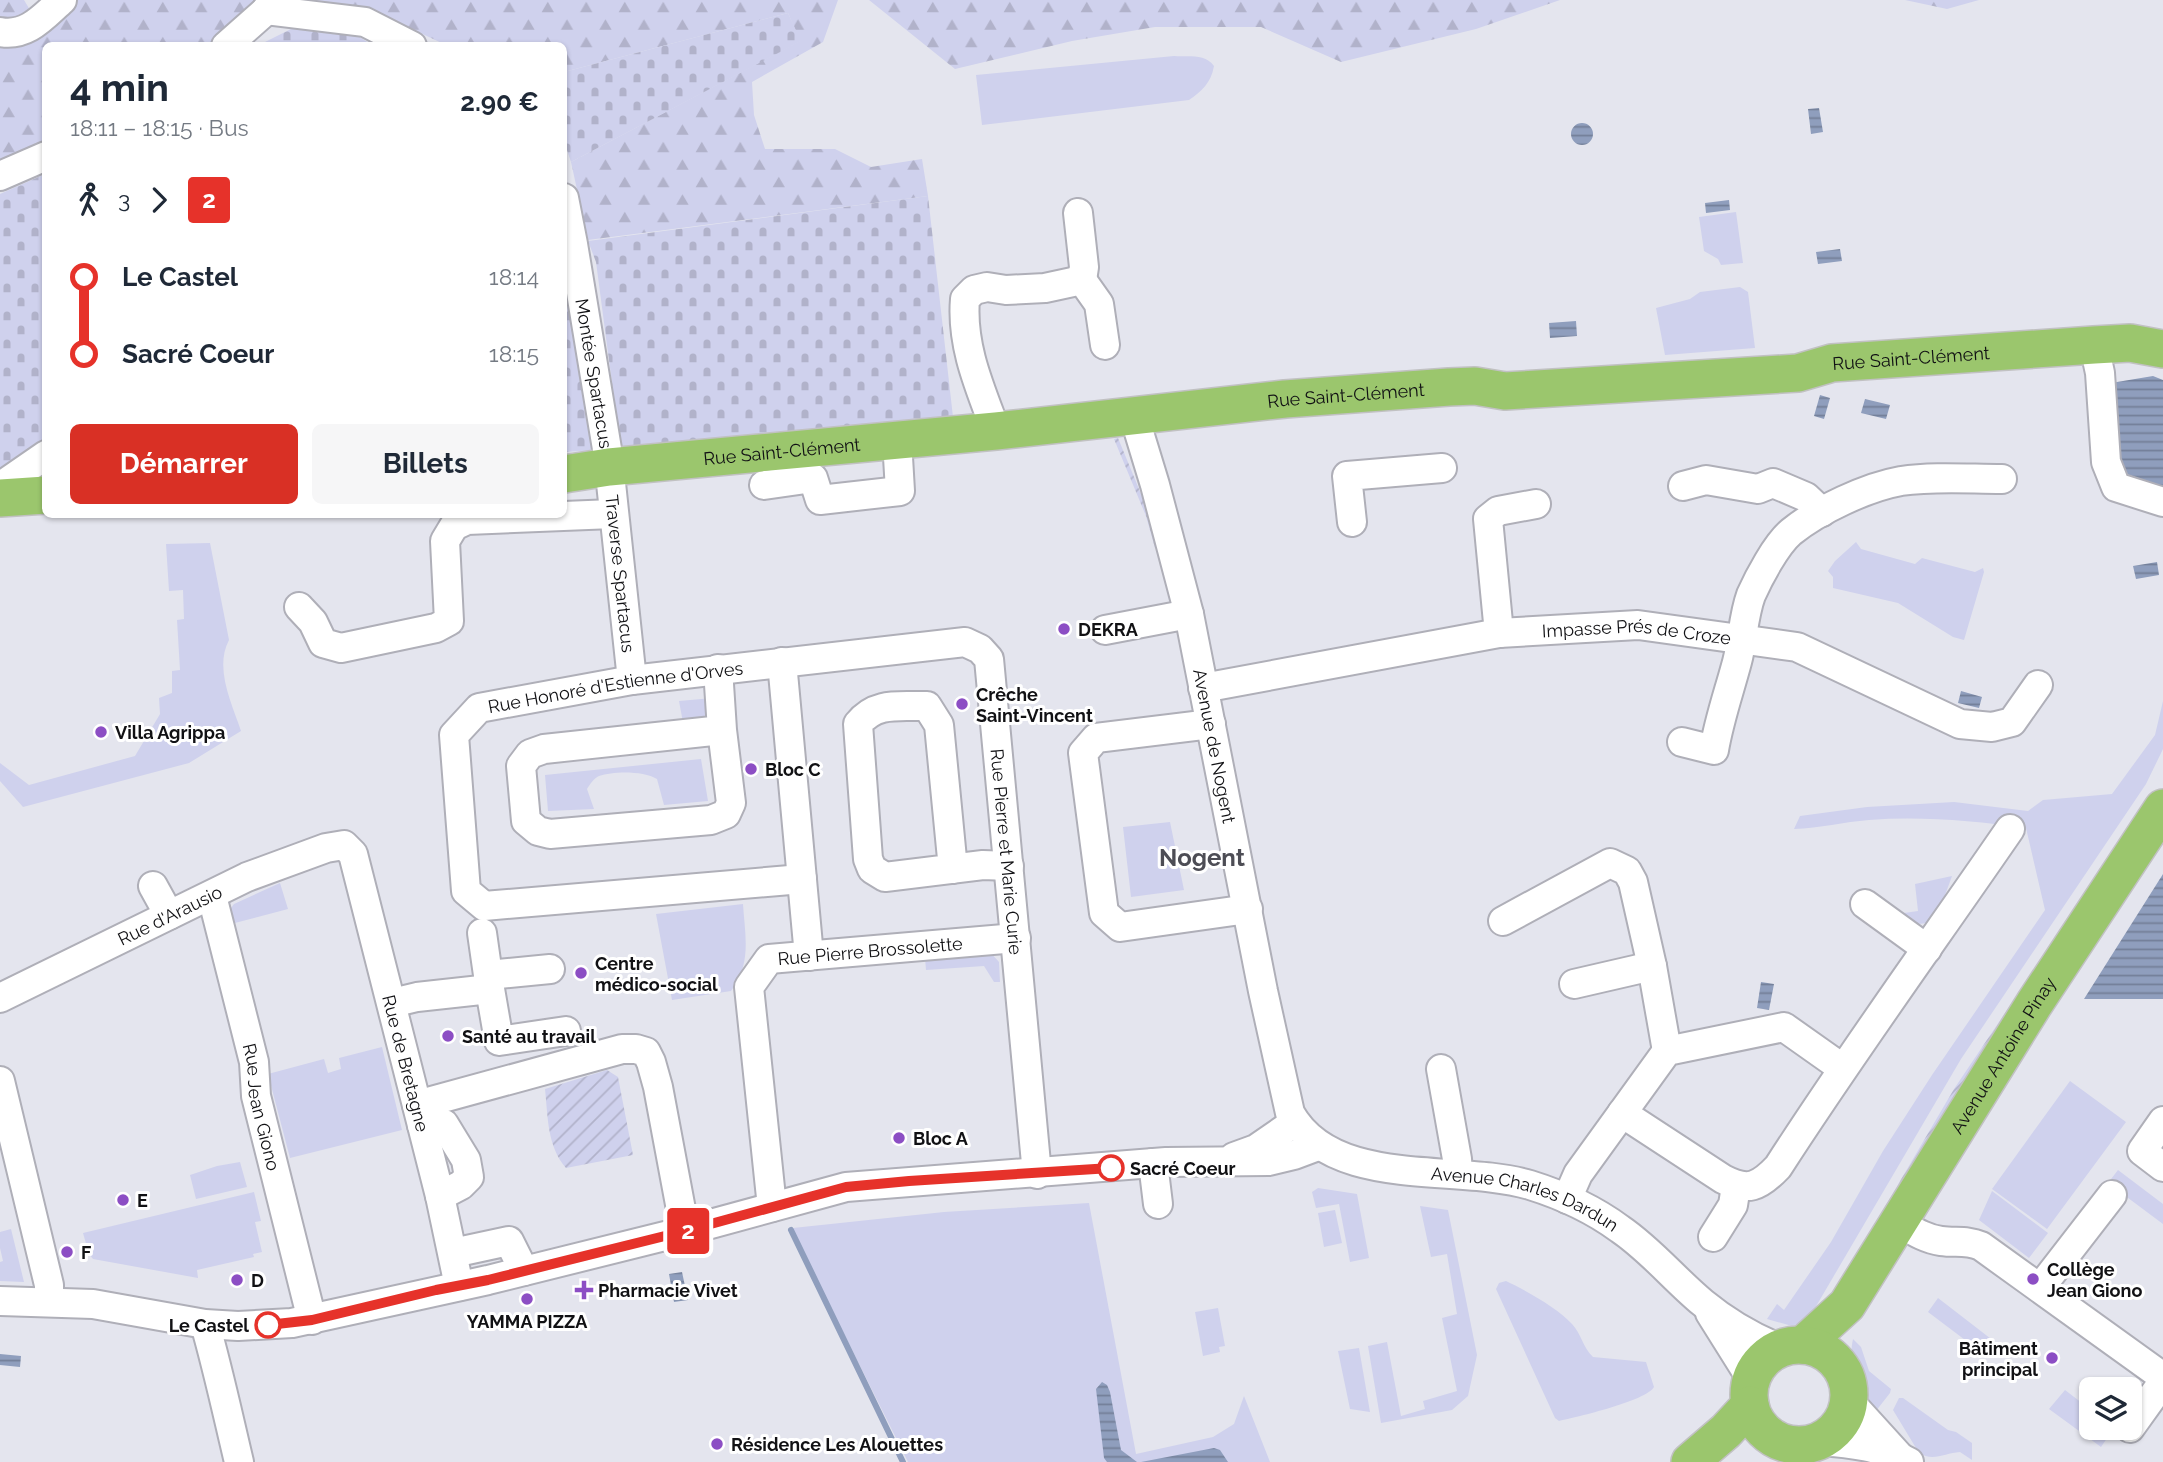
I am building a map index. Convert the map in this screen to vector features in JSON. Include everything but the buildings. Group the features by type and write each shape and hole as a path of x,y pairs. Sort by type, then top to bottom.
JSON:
{"main road":[{"name":"Rue Saint-Clément","path":"567,474 609,467 996,431 1285,399 1449,387 1475,386 1505,391 1798,373 1832,363 2152,340"},
{"path":"1,492 42,495"},
{"name":"Avenue Antoine Pinay","path":"1690,1462 1726,1431 1751,1392 1758,1367 1768,1356 1792,1347 1847,1305 2034,1004 2163,808"},
{"name":"Avenue Antoine Pinay","path":"1820,1441 1840,1425 1845,1384 1847,1305"},
{"path":"1792,1347 1817,1348 1830,1356 1845,1384"},
{"path":"1751,1392 1760,1426 1778,1441"},
{"path":"1713,1462 1763,1443 1778,1441 1799,1446 1820,1441"}],"street":[{"path":"0,32 16,34 29,29 62,0"},
{"path":"230,42 272,5 365,22 403,42"},
{"path":"0,176 42,158"},
{"name":"Montée Spartacus","path":"567,213 609,467"},
{"path":"1078,213 1084,267 1082,280 1099,304 1105,345"},
{"path":"996,431 969,355 965,299 974,290 987,287 1006,290 1045,288 1082,280"},
{"path":"2094,345 2101,373 2106,462 2110,474 2116,487 2163,502"},
{"name":"Avenue de Nogent","path":"1126,417 1170,541 1189,614 1290,1113 1318,1146"},
{"path":"764,485 813,478 820,500 900,491 897,440"},
{"path":"1,492 42,457"},
{"name":"Traverse Spartacus","path":"609,467 632,680"},
{"path":"1352,522 1347,476 1442,468"},
{"path":"1682,742 1714,750 1751,596 1767,565 1789,534 1822,512 1873,488 1901,481 2002,479"},
{"path":"1684,486 1706,480 1758,489 1773,483 1806,497 1822,512"},
{"path":"1499,633 1487,534 1488,519 1498,511 1536,504"},
{"path":"567,516 613,514"},
{"path":"299,607 313,622 323,643 341,648 436,628 449,621 445,541 454,526 467,520 516,518"},
{"path":"1105,630 1189,614"},
{"name":"Impasse Prés de Croze","path":"1203,688 1499,633 1638,625 1797,647 1945,719 1974,727 1992,727 2012,722 2038,685"},
{"name":"Rue Pierre et Marie Curie","path":"782,662 965,642 980,649 989,659 1037,1174"},
{"path":"782,662 809,956"},
{"name":"Rue Honoré d'Estienne d'Orves","path":"782,662 632,680 480,708 454,735 466,891 484,906 802,879"},
{"path":"718,669 722,730 732,803 726,814 711,820 550,834 538,831 526,821 521,766 530,754 544,749 722,730"},
{"path":"953,869 939,725 927,706 878,708 867,712 858,724 872,869 885,877 953,869 983,865 1009,866"},
{"path":"1211,724 1096,738 1083,753 1104,913 1120,926 1248,909"},
{"path":"1622,1113 1736,1186 1752,1187 1765,1181 1778,1167 1842,1068 1868,1035 2010,829"},
{"name":"Rue d'Arausio","path":"0,998 247,877 326,848 344,845"},
{"name":"Rue de Bretagne","path":"344,845 354,854 440,1196 459,1286"},
{"path":"1503,921 1610,863 1627,871 1633,882 1652,966 1667,1051"},
{"path":"153,886 169,915"},
{"name":"Rue Jean Giono","path":"212,895 254,1062 256,1096 312,1320"},
{"path":"1865,904 1927,949"},
{"path":"482,933 499,1041 566,1031"},
{"name":"Rue Pierre Brossolette","path":"772,1207 750,986 769,959 1016,938"},
{"path":"1574,984 1652,966"},
{"path":"392,1003 550,969"},
{"path":"1567,1199 1578,1174 1667,1051 1784,1027 1842,1068"},
{"path":"419,1115 622,1049 646,1052 658,1087 685,1231"},
{"path":"1441,1069 1458,1173"},
{"path":"0,1081 49,1285 49,1302"},
{"path":"2163,1121 2142,1152 2163,1167"},
{"path":"1217,1160 1256,1149 1295,1122"},
{"path":"0,1301 123,1308 205,1324 268,1325 312,1320 685,1231 846,1187 1153,1163 1269,1161 1294,1156 1318,1146"},
{"name":"Avenue Charles Dardun","path":"1318,1146 1358,1163 1458,1173 1523,1183 1567,1199 1621,1229 1705,1304 1749,1334 1792,1347"},
{"path":"1153,1163 1158,1204"},
{"path":"1713,1237 1733,1205 1736,1186"},
{"path":"2040,1288 2112,1195"},
{"path":"1898,1222 1930,1238 1969,1241 1981,1246 2163,1377"},
{"path":"453,1253 509,1241 524,1271"},
{"name":"Avenue Charles Dardun","path":"1705,1304 1751,1392"},
{"path":"205,1324 221,1380 239,1462"},
{"path":"2142,1411 2163,1382"},
{"path":"1845,1384 1904,1459"},
{"path":"1820,1441 1862,1445 1904,1459"}],"green space":[{"path":"0,0 24,0 42,30 71,0 270,0 221,42 42,42 42,151 0,170"},
{"path":"304,0 838,0 823,42 752,82 754,115 765,149 835,149 871,167 922,159 928,196 588,240 571,162 800,41 788,13 567,71 567,42 440,42 369,9 290,11"},
{"path":"869,0 1560,0 1476,29 1341,62 1261,27 1155,27 1072,41 955,69"},
{"path":"1905,0 1979,0 1947,9"},
{"path":"788,13 801,41 571,162 567,150 567,71"},
{"path":"305,22 336,22 367,42 265,42"},
{"path":"1174,56 1201,57 1214,66 1205,86 1189,100 982,125 976,75"},
{"path":"42,175 42,483 0,485 0,194"},
{"path":"928,196 953,417 621,451 596,262 588,241"},
{"path":"1736,212 1743,263 1721,265 1718,259 1704,251 1699,217"},
{"path":"567,261 598,450 567,452"},
{"path":"1740,287 1748,292 1755,348 1665,355 1656,308 1690,299 1700,292"},
{"path":"1118,438 1162,545 1155,548 1146,516 1114,439"},
{"path":"1856,542 1861,549 1915,564 1922,558 1975,572 1983,568 1964,640 1953,637 1898,603 1833,588 1833,577 1828,571"},
{"path":"210,543 229,640 223,662 224,674 241,731 189,763 23,807 0,781 0,763 29,785 135,756 160,714 159,698 172,693 172,671 180,670 177,620 184,619 183,590 169,591 166,544"},
{"path":"713,698 718,718 684,728 679,701"},
{"path":"2163,701 2163,749 2146,784 1961,1059 1808,1320 1792,1326 1767,1319 1777,1304 1784,1310 1831,1242 1883,1151 2045,910 2026,828 1967,821 1909,819 1869,820 1794,829 1800,816 1867,807 1954,802 2028,811 2043,800 2112,794 2155,735"},
{"path":"701,759 708,801 664,805 657,779 637,773 605,774 595,778 587,789 594,809 548,811 545,775"},
{"path":"1170,822 1184,890 1131,897 1123,827"},
{"path":"1952,876 1941,905 1929,921 1921,924 1913,922 1904,913 1918,911 1915,884"},
{"path":"280,883 288,909 231,924 231,908 234,904"},
{"path":"743,904 745,960 738,981 731,991 672,1000 656,914"},
{"path":"990,952 999,962 1000,982 994,982 984,966 926,970 925,958"},
{"path":"2015,998 2021,1003 1835,1292 1954,1089"},
{"path":"382,1047 402,1130 290,1158 268,1074 324,1059 328,1073 341,1069 339,1058"},
{"path":"607,1070 618,1077 633,1155 566,1168 552,1141 545,1089"},
{"path":"2070,1081 2126,1122 2047,1229 1992,1189"},
{"path":"240,1162 247,1187 196,1199 190,1175"},
{"path":"2118,1170 2163,1204 2163,1224 2108,1183"},
{"path":"1318,1188 1357,1194 1369,1258 1350,1262 1339,1204 1316,1208 1312,1192"},
{"path":"1992,1191 2048,1233 2029,1258 1979,1220"},
{"path":"254,1192 261,1221 255,1222 262,1252 253,1254 254,1257 197,1270 198,1278 93,1259 89,1254 83,1233"},
{"path":"1089,1203 1136,1454 1213,1437 1234,1424 1244,1396 1270,1462 908,1462 793,1228 944,1212"},
{"path":"1420,1206 1448,1210 1477,1355 1468,1396 1452,1410 1381,1423 1368,1346 1387,1342 1401,1416 1425,1409 1423,1401 1457,1391 1442,1318 1457,1314 1447,1254 1431,1257"},
{"path":"1335,1210 1342,1243 1324,1247 1318,1213"},
{"path":"11,1229 24,1282 0,1281 0,1262 3,1261 0,1232"},
{"path":"1506,1281 1541,1300 1566,1318 1593,1357 1646,1362 1654,1387 1625,1403 1559,1421 1555,1418 1496,1289 1499,1283"},
{"path":"1938,1298 1995,1342 1985,1355 1928,1312"},
{"path":"1218,1308 1225,1346 1219,1347 1220,1352 1203,1356 1195,1312"},
{"path":"1853,1339 1861,1347 1869,1371 1891,1389 1872,1416 1855,1379 1851,1359"},
{"path":"1359,1348 1370,1412 1350,1409 1338,1351"},
{"path":"2065,1390 2079,1401 2079,1431 2049,1409"},
{"path":"1899,1398 1972,1443 1972,1460 1960,1452 1934,1457 1919,1453 1893,1410"},
{"path":"2091,1440 2106,1440 2101,1447"}],"shaded area":[{"path":"1819,108 1823,132 1811,134 1808,109"},
{"path":"1582,123 1592,130 1593,134 1586,144 1582,145 1572,138 1571,134 1578,124"},
{"path":"1729,200 1730,210 1706,213 1705,203"},
{"path":"1840,249 1842,261 1818,264 1816,252"},
{"path":"1576,321 1577,336 1550,338 1549,323"},
{"path":"2153,376 2163,380 2163,487 2118,471 2111,383"},
{"path":"1820,395 1830,398 1824,419 1814,416"},
{"path":"1865,399 1890,405 1886,419 1861,413"},
{"path":"2157,562 2159,575 2136,579 2133,566"},
{"path":"1961,691 1982,697 1979,708 1958,703"},
{"path":"2163,874 2163,999 2084,999"},
{"path":"1761,982 1774,984 1769,1010 1757,1008"},
{"path":"682,1272 688,1300 674,1302 669,1274"},
{"path":"0,1354 21,1356 20,1367 0,1365"},
{"path":"1102,1382 1110,1392 1121,1450 1137,1462 1107,1462 1104,1458 1096,1389"},
{"path":"1214,1448 1220,1450 1228,1462 1141,1462"}],"waterway":[{"path":"791,1230 903,1462"}],"bus line":[{"name":"2","path":"268,1325 312,1320 488,1280 685,1231 846,1187 1111,1168"}],"place":[{"name":"DEKRA","path":"1064,629"},
{"name":"Crêche Saint-Vincent","path":"962,704"},
{"name":"Villa Agrippa","path":"101,732"},
{"name":"Bloc C","path":"751,769"},
{"name":"Centre médico-social","path":"581,973"},
{"name":"Santé au travail","path":"448,1036"},
{"name":"Bloc A","path":"899,1138"},
{"name":"Sacré Coeur","path":"1111,1168"},
{"name":"E","path":"123,1200"},
{"name":"F","path":"67,1252"},
{"name":"Collège Jean Giono","path":"2033,1279"},
{"name":"D","path":"237,1280"},
{"name":"Pharmacie Vivet","path":"584,1290"},
{"name":"YAMMA PIZZA","path":"527,1299"},
{"name":"Le Castel","path":"268,1325"},
{"name":"Bâtiment principal","path":"2052,1358"},
{"name":"Résidence Les Alouettes","path":"717,1444"}],"district":[{"name":"Nogent","path":"1202,857"}]}
